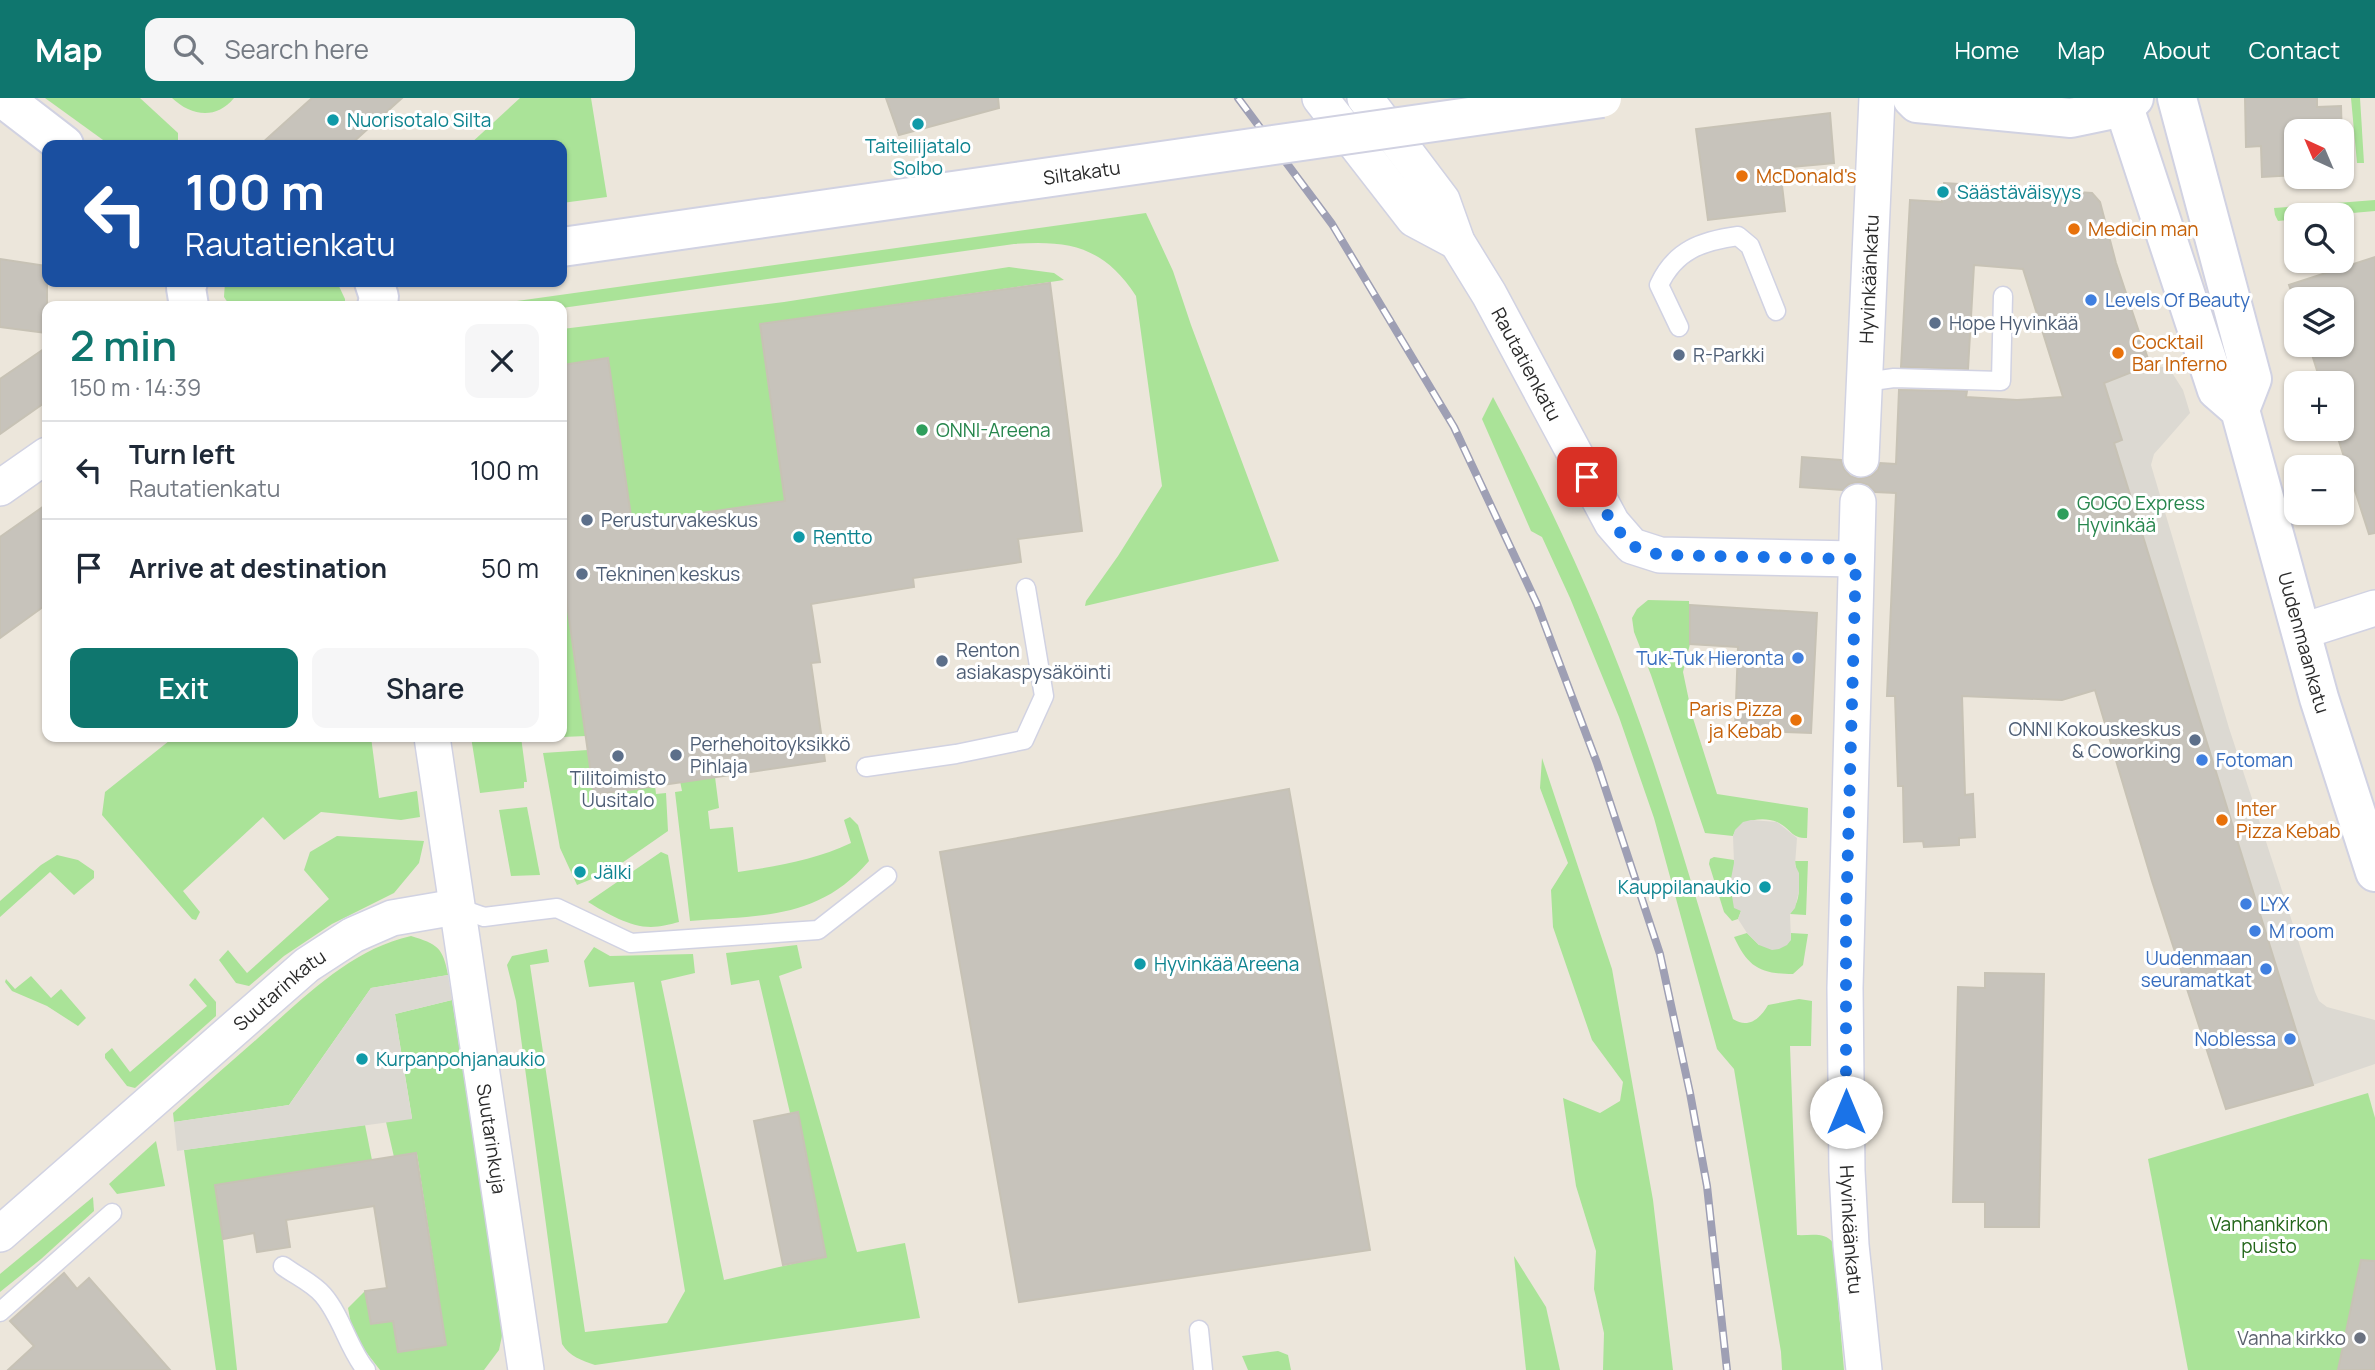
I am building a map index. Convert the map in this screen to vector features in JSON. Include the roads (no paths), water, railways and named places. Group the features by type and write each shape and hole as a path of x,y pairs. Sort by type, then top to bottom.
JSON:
{"street":[{"path":"3,98 58,140"},
{"path":"1320,98 1414,219 1457,242"},
{"name":"Rautatienkatu","path":"1366,98 1442,200 1457,242 1489,294 1612,523 1632,546 1660,555 1856,559"},
{"name":"Siltakatu","path":"567,246 1602,98"},
{"name":"Hyvinkäänkatu","path":"1861,459 1877,98"},
{"path":"1912,98 1917,103 2071,118 2126,101"},
{"path":"2177,98 2252,379 2239,410"},
{"name":"Uudenmaankatu","path":"2126,101 2217,390 2239,410 2300,632 2375,872"},
{"path":"0,488 42,459"},
{"name":"Hyvinkäänkatu","path":"1858,502 1846,919 1846,1112 1851,1245 1864,1370"},
{"path":"2300,632 2375,608"},
{"path":"433,742 456,907"},
{"name":"Suutarinkatu","path":"0,1234 307,965 353,935 392,918 456,907"},
{"name":"Suutarinkuja","path":"456,907 526,1370"}],"lane":[{"path":"1679,327 1659,285 1667,267 1677,257 1719,239 1738,236 1750,246 1776,311"},
{"path":"1865,382 1894,378 2001,381 2003,296"},
{"path":"866,767 956,754 1024,740 1044,696 1026,588"},
{"path":"456,907 484,917 558,908 631,943 818,930 887,876"},
{"path":"0,1312 112,1213"},
{"path":"283,1266 322,1293 366,1370"},
{"path":"1199,1330 1203,1370"}],"railway":[{"path":"1238,98 1332,224 1454,427 1537,604 1597,763 1660,954 1707,1186 1727,1370"}],"place":[{"name":"Nuorisotalo Silta","path":"333,120"},
{"name":"Taiteilijatalo Solbo","path":"918,124"},
{"name":"McDonald's","path":"1742,176"},
{"name":"Säästäväisyys","path":"1943,192"},
{"name":"Medicin man","path":"2074,229"},
{"name":"Levels Of Beauty","path":"2091,300"},
{"name":"Hope Hyvinkää","path":"1935,323"},
{"name":"Cocktail Bar Inferno","path":"2118,353"},
{"name":"R-Parkki","path":"1679,355"},
{"name":"ONNI-Areena","path":"922,430"},
{"name":"GOGO Express Hyvinkää","path":"2063,514"},
{"name":"Perusturvakeskus","path":"587,520"},
{"name":"Rentto","path":"799,537"},
{"name":"Tekninen keskus","path":"582,574"},
{"name":"Tuk-Tuk Hieronta","path":"1798,658"},
{"name":"Renton asiakaspysäköinti","path":"942,661"},
{"name":"Paris Pizza ja Kebab","path":"1796,720"},
{"name":"ONNI Kokouskeskus & Coworking","path":"2195,740"},
{"name":"Perhehoitoyksikkö Pihlaja","path":"676,755"},
{"name":"Tilitoimisto Uusitalo","path":"618,756"},
{"name":"Fotoman","path":"2202,760"},
{"name":"Inter Pizza Kebab","path":"2222,820"},
{"name":"Jälki","path":"580,872"},
{"name":"Kauppilanaukio","path":"1765,887"},
{"name":"LYX","path":"2246,904"},
{"name":"M room","path":"2255,931"},
{"name":"Hyvinkää Areena","path":"1140,964"},
{"name":"Uudenmaan seuramatkat","path":"2266,969"},
{"name":"Noblessa","path":"2290,1039"},
{"name":"Kurpanpohjanaukio","path":"362,1059"},
{"name":"Vanha kirkko","path":"2360,1338"}],"park label":[{"name":"Vanhankirkon puisto","path":"2269,1235"}]}
